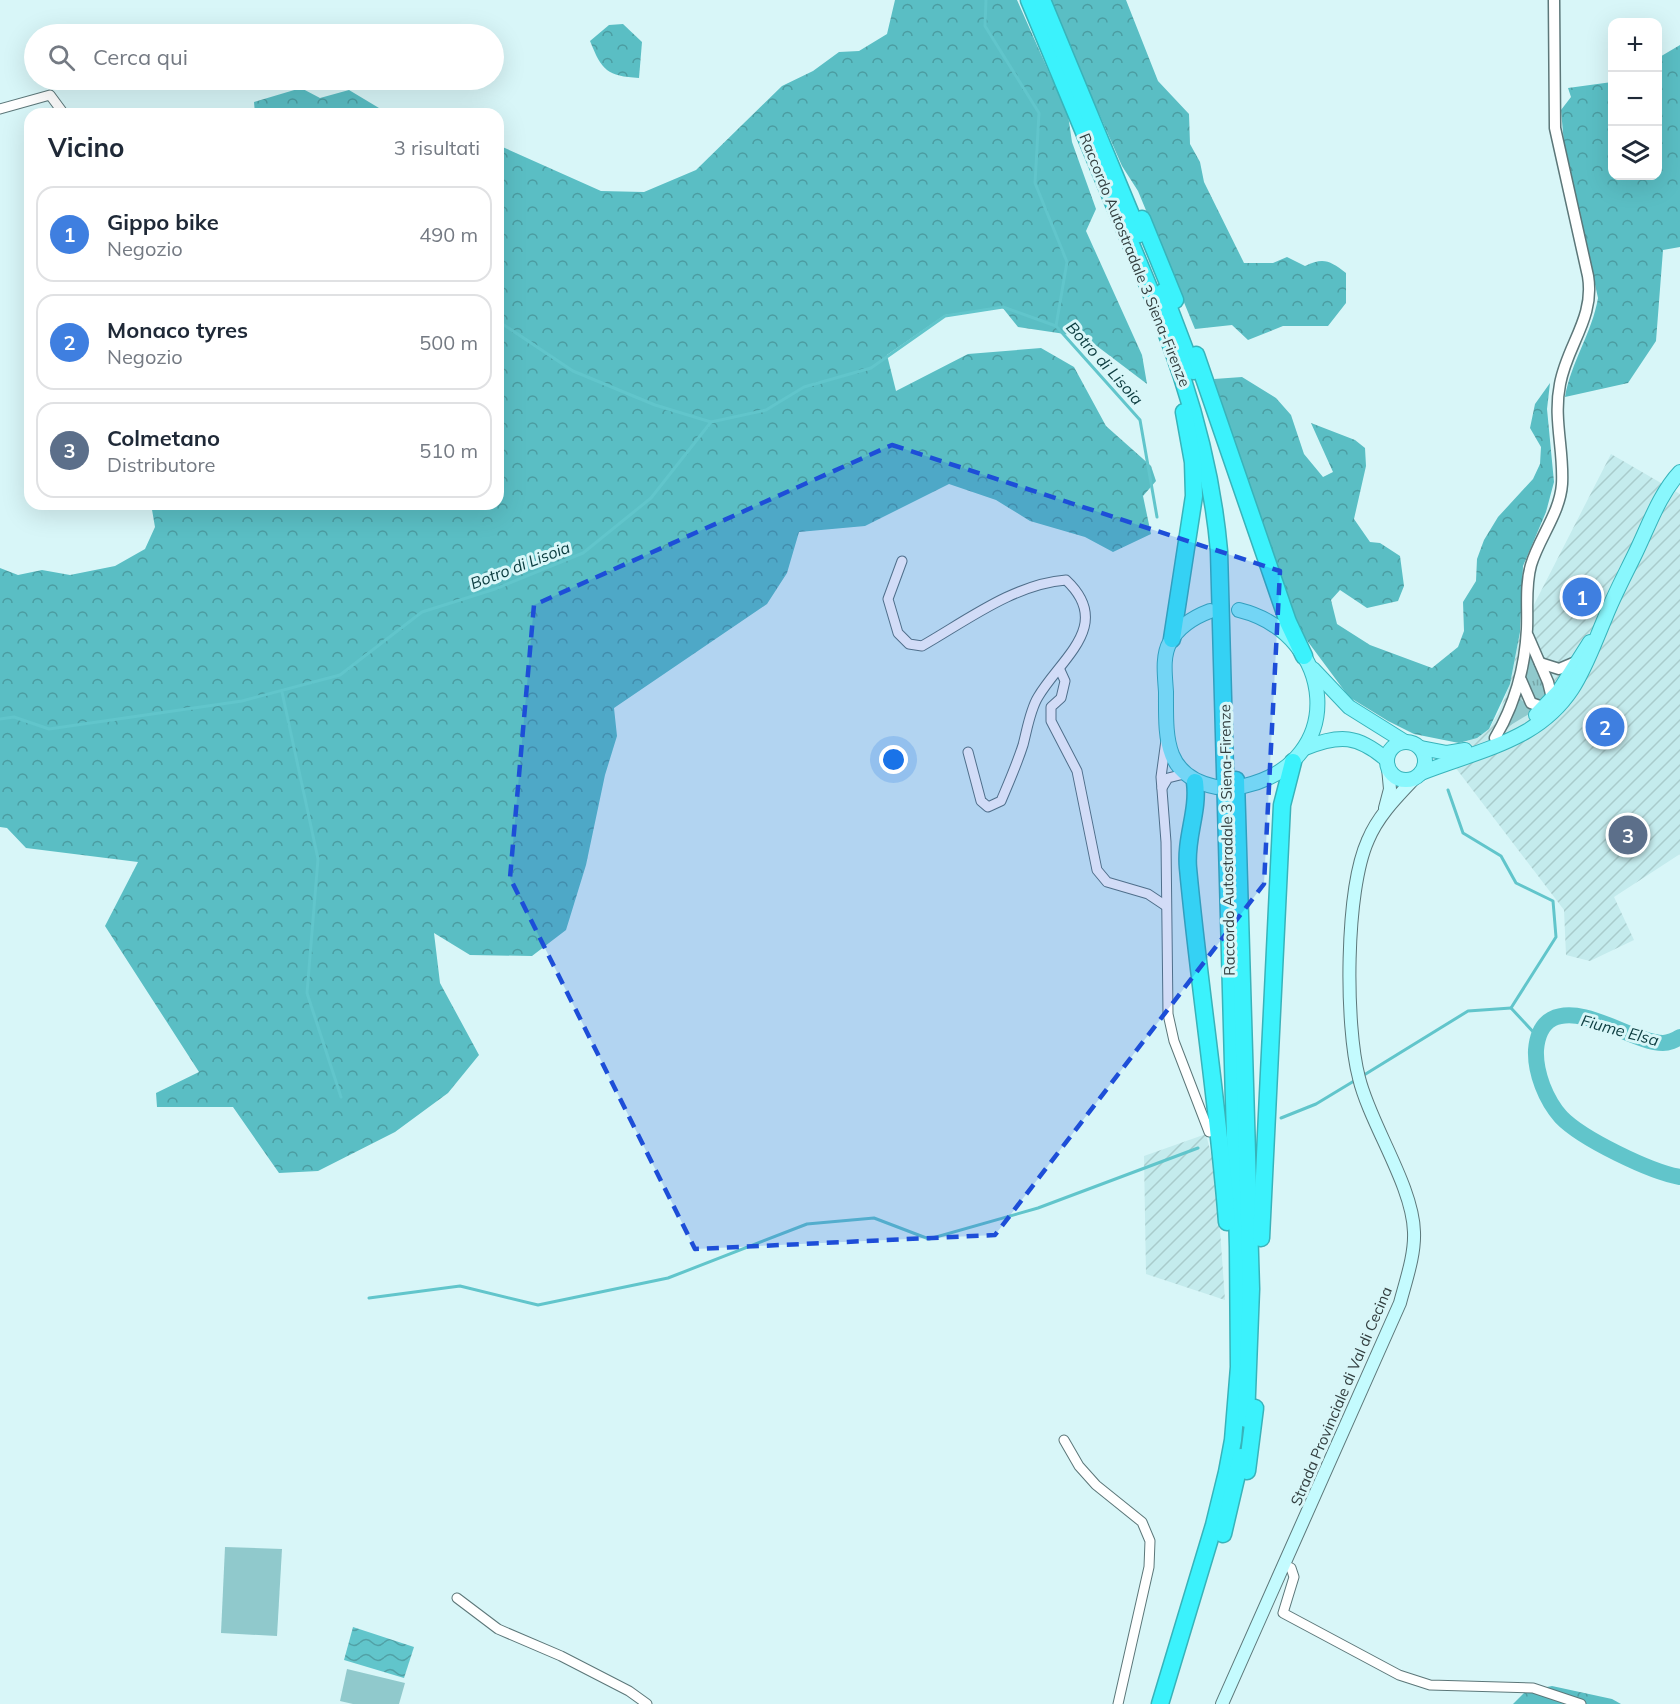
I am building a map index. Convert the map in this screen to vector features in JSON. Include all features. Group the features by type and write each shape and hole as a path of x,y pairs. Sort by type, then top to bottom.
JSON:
{"highway":[{"name":"Raccordo Autostradale 3 Siena-Firenze","path":"1029,0 1151,291 1192,403 1210,473 1219,551 1237,1204 1239,1367 1233,1440 1227,1472 1214,1525 1160,1704"},
{"name":"Raccordo Autostradale 3 Siena-Firenze","path":"1042,0 1195,375 1215,443 1227,518 1251,1289 1249,1376 1243,1443 1226,1525 1171,1704"},
{"path":"1082,127 1085,157 1162,342 1178,389 1188,432 1194,496 1172,639"},
{"path":"1114,174 1131,192 1179,309 1287,622 1307,661"},
{"path":"1226,1525 1244,1487 1254,1421 1261,1205 1282,805 1293,762"},
{"path":"1188,1609 1188,1584 1204,1534 1225,1443 1231,1360 1231,1280 1227,1216 1188,864 1196,800 1189,778"}],"main road":[{"path":"1305,748 1333,739 1352,740 1368,745 1396,777 1417,776 1545,719 1570,694 1580,668 1667,489 1680,472"},
{"path":"1239,610 1260,616 1278,626 1294,640 1307,661 1349,707 1405,742 1421,748 1452,753 1497,741 1549,705 1580,668"},
{"path":"1210,611 1192,619 1172,639 1166,662 1167,735 1172,756 1189,778 1216,787"},
{"path":"1244,786 1267,779 1293,762 1305,748 1316,726 1318,712 1307,661"},
{"path":"1387,764 1390,750 1405,742"},
{"path":"1417,776 1425,761 1421,748"},
{"name":"Strada Provinciale di Val di Cecina","path":"1384,812 1390,789 1387,764"},
{"name":"Strada Provinciale di Val di Cecina","path":"1222,1704 1400,1303 1410,1261 1414,1231 1407,1199 1359,1081 1352,1047 1351,989 1355,884 1366,843 1384,812 1417,776"}],"street":[{"path":"1497,741 1520,680 1527,632 1531,566 1561,489 1556,422 1559,386 1586,318 1590,298 1588,276 1555,128 1554,0"},
{"path":"0,109 50,95 60,108"},
{"path":"902,561 888,599 898,633 909,644 922,646 1016,593 1047,581 1066,580 1077,591 1086,613 1081,638 1060,670 1037,698 1001,801 988,807 981,801 968,753"},
{"path":"1520,680 1529,701 1549,705 1540,663 1527,632"},
{"path":"1540,663 1559,669 1580,668"},
{"path":"1060,670 1065,681 1061,698 1052,707 1051,721 1077,771 1097,870 1107,882 1148,894 1166,906"},
{"path":"1167,735 1162,763 1162,788 1171,1030 1209,1132"},
{"path":"1162,788 1168,778 1189,778"},
{"path":"1064,1440 1079,1466 1096,1485 1142,1522 1150,1541 1149,1567 1118,1704"},
{"path":"1284,1565 1291,1568 1294,1577 1283,1613 1399,1675 1430,1685 1533,1688 1581,1704"},
{"path":"457,1598 498,1629 571,1661 629,1691 647,1704"}],"highlighted area":[{"path":"892,445 1280,571 1264,884 995,1235 695,1249 510,878 534,605"}],"shaded area":[{"path":"1611,454 1680,494 1680,854 1614,897 1634,940 1590,961 1566,955 1564,910 1455,767 1459,743 1468,741 1489,729 1500,710 1510,684 1520,632"},
{"path":"1206,1134 1216,1174 1225,1300 1146,1274 1144,1156"}],"green space":[{"path":"895,0 1017,0 1068,115 1072,142 1096,209 1086,231 1142,355 1147,384 1085,337 1018,327 1002,307 945,315 887,355 896,391 968,354 1041,348 1074,367 1106,426 1151,466 1156,481 1143,496 1151,534 1113,552 1085,537 1030,521 996,500 949,484 865,526 799,532 787,573 767,604 614,708 617,736 605,775 586,865 566,930 532,956 470,955 434,933 440,983 479,1055 448,1093 395,1132 318,1171 279,1173 233,1107 157,1107 156,1093 199,1072 105,926 138,862 26,848 7,828 0,827 0,568 18,575 42,570 70,575 115,566 145,549 155,527 152,510 504,510 504,148 601,191 644,192 696,170 782,86 813,71 839,52 859,51 887,34"},
{"path":"1049,0 1126,0 1158,81 1189,114 1190,144 1200,162 1204,182 1244,263 1273,263 1287,257 1305,266 1322,261 1327,262 1346,273 1346,303 1328,326 1283,326 1248,340 1232,325 1195,329 1138,191 1122,166"},
{"path":"623,24 642,42 639,78 620,76 607,70 598,59 590,41 609,25"},
{"path":"1680,45 1680,247 1663,250 1656,341 1628,383 1565,397 1598,298 1564,144 1561,110 1571,97 1568,88 1608,83 1608,180 1662,180 1662,56"},
{"path":"294,90 305,90 320,98 349,90 379,108 254,108 254,102"},
{"path":"1242,377 1276,398 1291,415 1304,454 1323,477 1333,472 1311,423 1355,440 1365,448 1366,466 1354,519 1370,542 1380,543 1400,556 1404,586 1398,601 1367,608 1340,590 1331,600 1337,624 1370,645 1432,668 1458,647 1464,631 1463,602 1476,581 1477,559 1484,540 1498,517 1533,479 1540,464 1541,447 1530,428 1535,404 1550,383 1547,409 1554,482 1546,512 1523,566 1520,632 1510,684 1489,729 1477,738 1459,743 1414,734 1388,721 1349,697 1300,631 1231,437 1214,379"},
{"path":"1529,654 1541,672 1547,694 1544,702 1533,698 1526,685"},
{"path":"1519,698 1534,711 1509,726 1507,723"},
{"path":"225,1547 282,1549 277,1636 221,1633"},
{"path":"347,1669 405,1683 399,1704 353,1704 340,1701"},
{"path":"1552,1686 1612,1699 1621,1704 1513,1704 1526,1691"}],"water":[{"path":"353,1627 414,1647 404,1678 344,1660"}],"waterway":[{"path":"986,0 985,26 1039,113 1035,183 1067,262 1056,326"},
{"name":"Botro di Lisoia","path":"0,719 14,717 49,729 242,701 340,675 422,612 495,589 583,553 651,498 711,422 766,410 804,387 871,368 945,316 1003,307 1056,326 1140,420 1157,517"},
{"path":"504,325 573,371 655,405 711,422"},
{"path":"282,692 318,859 307,993 341,1097"},
{"path":"1448,790 1463,833 1501,856 1516,883 1553,901 1556,937 1511,1008 1537,1036"},
{"path":"1364,1075 1468,1011 1511,1008"},
{"name":"Fiume Elsa","path":"1680,1037 1665,1043 1651,1041 1593,1020 1564,1015 1552,1019 1542,1028 1536,1050 1537,1068 1542,1086 1561,1117 1571,1126 1600,1144 1652,1169 1680,1177"},
{"path":"1281,1118 1316,1104 1354,1081"},
{"path":"369,1298 460,1286 538,1305 668,1278 807,1224 874,1218 929,1239 1038,1208 1198,1148"}],"place":[{"name":"Gippo bike","path":"1582,597"},
{"name":"Monaco tyres","path":"1605,727"},
{"name":"Colmetano","path":"1628,835"}]}
